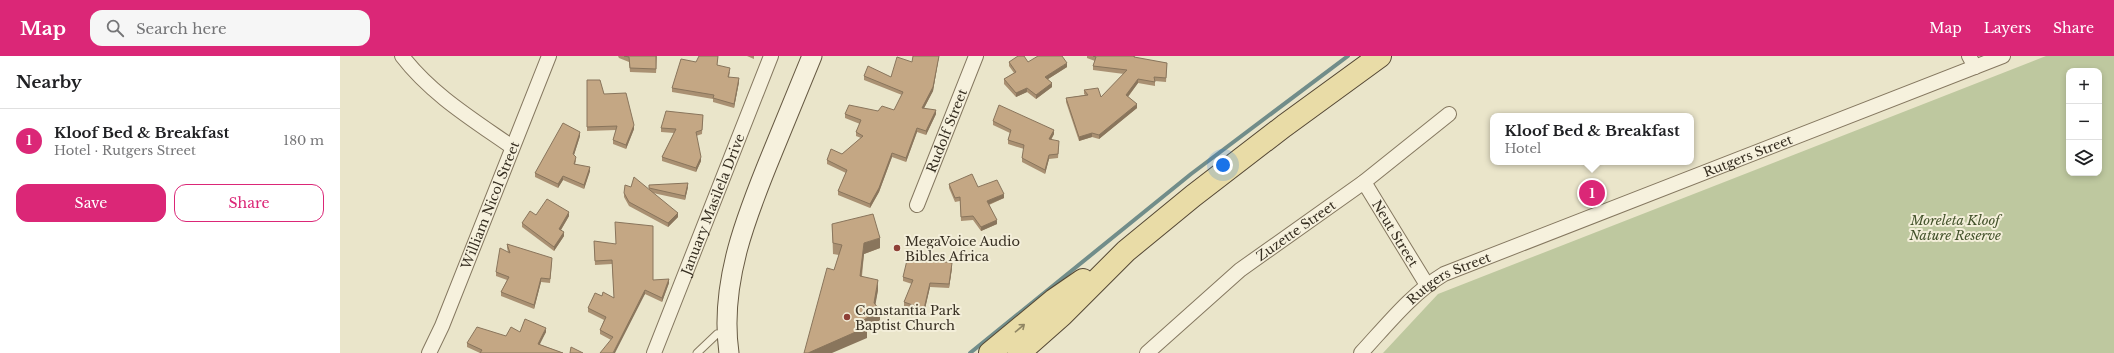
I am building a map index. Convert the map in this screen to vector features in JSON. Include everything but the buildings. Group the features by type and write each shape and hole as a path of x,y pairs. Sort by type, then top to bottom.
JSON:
{"main road":[{"path":"718,353 717,334 720,292 726,260 745,221 812,56"},
{"path":"990,353 1054,300 1126,251 1260,145 1380,56"},
{"path":"729,353 727,325 729,295 745,221"},
{"path":"1019,353 1062,315 1126,251"}],"street":[{"path":"402,56 422,80 440,96 512,147"},
{"name":"William Nicol Street","path":"429,353 442,326 549,56"},
{"name":"January Masilela Drive","path":"654,353 771,56"},
{"name":"Rudolf Street","path":"917,205 976,56"},
{"name":"Rutgers Street","path":"1361,353 1426,285 1451,272 1972,62 2003,56"},
{"name":"Zuzette Street","path":"1148,353 1240,270 1364,182 1449,114"},
{"name":"Neut Street","path":"1364,182 1426,285"}],"lane":[{"path":"697,353 717,334"}],"green space":[{"name":"Moreleta Kloof Nature Reserve","path":"2046,56 2114,56 2114,353 1383,353 1438,294"}],"waterway":[{"path":"970,353 1191,174 1348,56"}],"place":[{"name":"Kloof Bed & Breakfast","path":"1592,193"},
{"name":"MegaVoice Audio Bibles Africa","path":"897,248"},
{"name":"Constantia Park Baptist Church","path":"847,317"}]}
